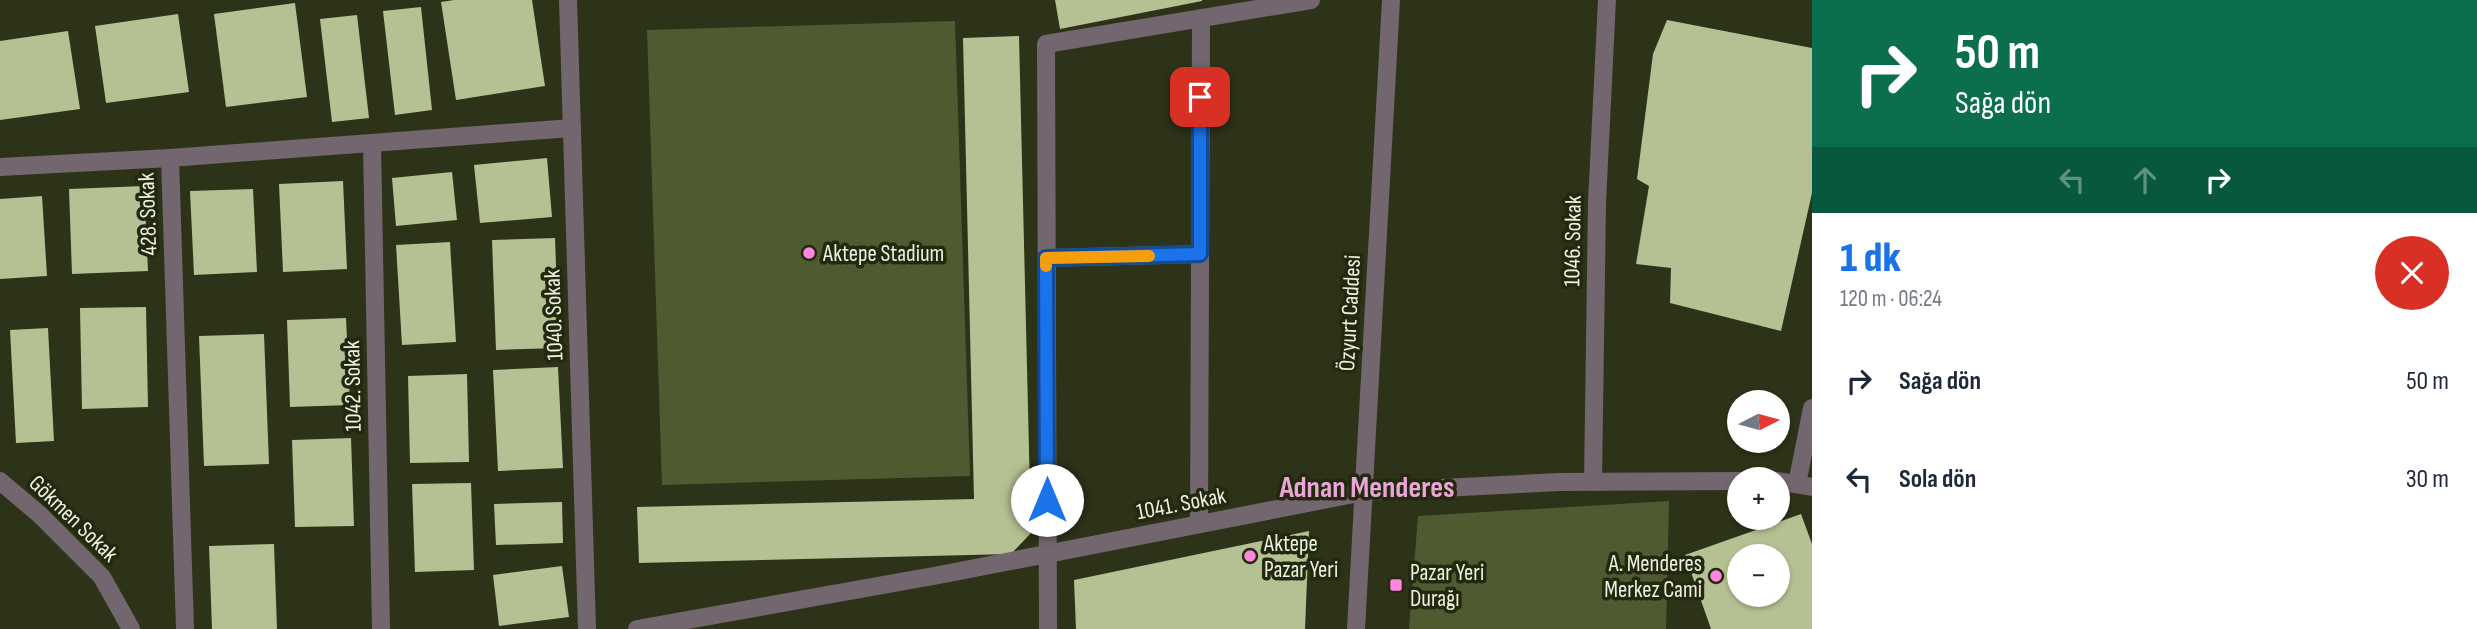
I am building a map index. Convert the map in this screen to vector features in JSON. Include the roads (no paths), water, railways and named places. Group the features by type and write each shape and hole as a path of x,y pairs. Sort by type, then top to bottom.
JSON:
{"street":[{"name":"1040. Sokak","path":"568,0 587,629"},
{"path":"1048,629 1046,44 1311,0"},
{"name":"Özyurt Caddesi","path":"1356,629 1391,0"},
{"name":"1046. Sokak","path":"1592,482 1597,202 1607,0"},
{"path":"1199,524 1201,18"},
{"name":"428. Sokak","path":"185,629 170,158 572,128"},
{"name":"1042. Sokak","path":"372,143 382,629"},
{"path":"0,167 170,158"},
{"path":"1046,258 1200,254"},
{"path":"1804,485 1812,408"},
{"name":"Gökmen Sokak","path":"0,481 39,514 102,577 131,629"},
{"name":"1041. Sokak","path":"638,629 1364,492 1592,482 1727,481"}],"place":[{"name":"Aktepe Stadium","path":"809,253"},
{"name":"Aktepe Pazar Yeri","path":"1250,556"},
{"name":"A. Menderes Merkez Cami","path":"1716,576"},
{"name":"Pazar Yeri Durağı","path":"1396,585"}],"district":[{"name":"Adnan Menderes","path":"1367,487"}]}
